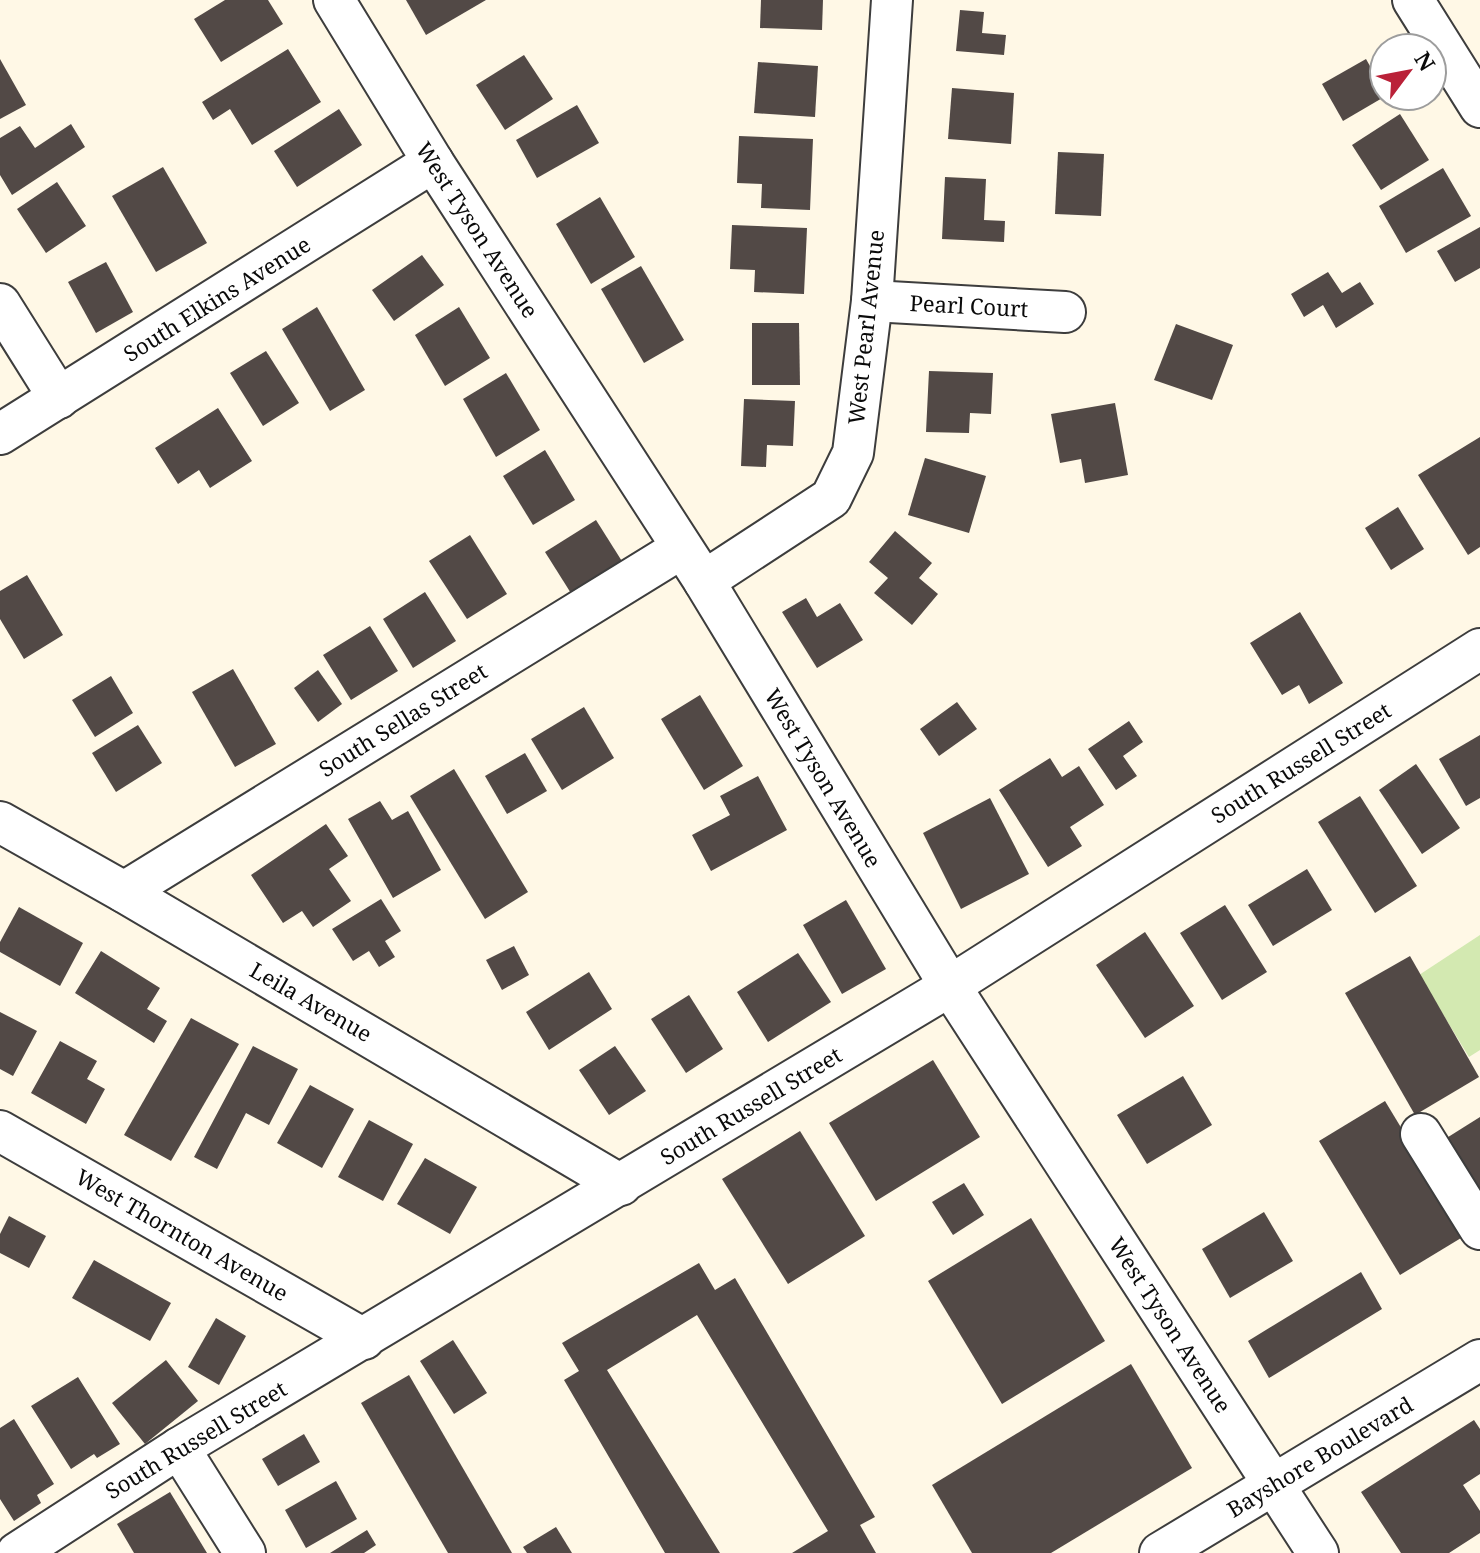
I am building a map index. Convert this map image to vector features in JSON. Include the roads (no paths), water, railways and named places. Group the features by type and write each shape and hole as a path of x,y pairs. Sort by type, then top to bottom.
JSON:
{"street":[{"name":"West Tyson Avenue","path":"334,0 433,162 704,581 950,986 1318,1553"},
{"name":"West Pearl Avenue","path":"704,581 831,498 853,453 872,301 892,0"},
{"path":"1413,0 1480,107"},
{"name":"South Elkins Avenue","path":"0,434 433,162"},
{"name":"Pearl Court","path":"872,301 1065,312"},
{"path":"0,304 59,398"},
{"name":"South Sellas Street","path":"124,892 682,548"},
{"name":"South Russell Street","path":"17,1553 179,1448 950,986 1480,649"},
{"name":"Leila Avenue","path":"0,822 621,1185"},
{"name":"West Thornton Avenue","path":"0,1131 364,1339"},
{"path":"1421,1134 1480,1229"},
{"name":"Bayshore Boulevard","path":"1160,1553 1480,1360"},
{"path":"179,1448 245,1553"}]}
